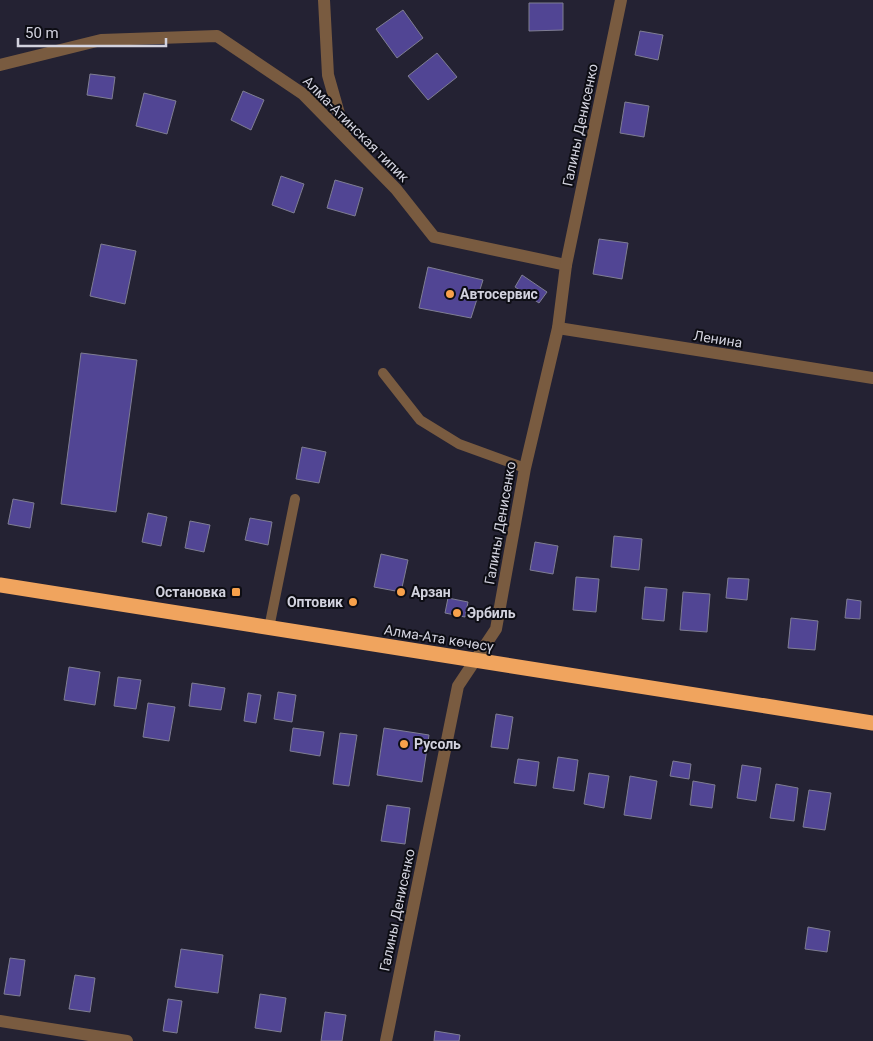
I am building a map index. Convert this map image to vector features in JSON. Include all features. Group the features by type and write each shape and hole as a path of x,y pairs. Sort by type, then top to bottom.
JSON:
{"highway":[{"name":"Алма-Ата көчөсү","path":"0,585 873,723"}],"street":[{"path":"324,0 328,75 346,137"},
{"name":"Галины Денисенко","path":"386,1041 458,686 496,629 525,468 558,328 566,265 621,0"},
{"name":"Алма-Атинская типик","path":"0,65 101,40 217,36 303,94 396,189 434,237 566,265"},
{"name":"Ленина","path":"558,328 873,378"},
{"path":"0,1021 127,1041"}],"lane":[{"path":"383,373 420,420 459,444 525,468"},
{"path":"269,628 295,499"}],"building":[{"path":"529,3 563,3 563,30 529,31"},
{"path":"403,10 423,38 397,58 376,29"},
{"path":"640,31 663,35 658,60 635,55"},
{"path":"437,53 457,77 428,100 408,76"},
{"path":"90,74 115,77 112,99 87,95"},
{"path":"243,91 264,100 251,130 231,120"},
{"path":"144,93 176,101 167,134 136,126"},
{"path":"625,102 649,106 644,137 620,133"},
{"path":"281,176 304,184 294,213 272,205"},
{"path":"335,180 363,188 355,216 327,208"},
{"path":"599,239 628,243 622,279 593,274"},
{"path":"101,244 136,251 125,304 90,296"},
{"name":"Автосервис","path":"428,267 483,280 471,318 419,308"},
{"path":"522,275 547,292 539,303 515,287"},
{"path":"81,353 137,360 116,512 61,504"},
{"path":"302,447 326,452 319,483 296,479"},
{"path":"13,499 34,503 30,528 8,524"},
{"path":"148,513 167,517 161,546 142,542"},
{"path":"250,518 272,522 268,545 245,540"},
{"path":"190,521 210,525 204,552 185,548"},
{"path":"614,536 642,539 639,570 611,567"},
{"path":"535,542 558,546 553,574 530,570"},
{"path":"381,554 408,560 401,592 374,587"},
{"path":"576,577 599,579 596,612 573,610"},
{"path":"728,578 749,579 747,600 726,598"},
{"path":"645,587 667,589 664,621 642,619"},
{"path":"683,592 710,594 707,632 680,630"},
{"path":"448,598 468,602 465,617 445,613"},
{"path":"847,599 861,601 860,619 845,618"},
{"path":"791,618 818,621 815,650 788,648"},
{"path":"69,667 100,672 95,705 64,700"},
{"path":"118,677 141,680 136,709 114,706"},
{"path":"192,683 225,688 221,710 189,706"},
{"path":"278,692 296,695 292,722 274,719"},
{"path":"248,693 261,695 256,723 244,721"},
{"path":"148,703 175,707 169,741 143,737"},
{"path":"496,714 513,717 508,749 491,747"},
{"path":"293,728 324,732 320,756 290,751"},
{"path":"384,728 429,735 422,782 377,775"},
{"path":"340,733 357,735 349,786 333,784"},
{"path":"558,757 578,760 574,791 553,788"},
{"path":"518,759 539,762 536,786 514,783"},
{"path":"673,761 691,764 689,779 670,776"},
{"path":"742,765 761,768 756,801 737,798"},
{"path":"589,773 609,776 604,808 584,804"},
{"path":"630,776 657,781 651,819 624,815"},
{"path":"693,781 715,785 712,808 690,805"},
{"path":"776,784 798,788 794,821 770,818"},
{"path":"809,790 831,793 825,830 803,827"},
{"path":"387,805 410,808 405,844 381,841"},
{"path":"808,927 830,931 827,952 805,949"},
{"path":"181,949 223,955 218,993 175,987"},
{"path":"10,958 25,960 20,996 4,994"},
{"path":"75,975 95,978 90,1012 69,1009"},
{"path":"260,994 286,998 281,1032 255,1028"},
{"path":"168,999 182,1001 177,1033 163,1031"},
{"path":"325,1012 346,1015 342,1041 321,1041"},
{"path":"435,1031 460,1035 459,1041 434,1041"}],"place":[{"name":"Автосервис","path":"450,294"},
{"name":"Остановка","path":"236,592"},
{"name":"Арзан","path":"401,592"},
{"name":"Оптовик","path":"353,602"},
{"name":"Эрбиль","path":"457,613"},
{"name":"Русоль","path":"404,744"}]}
